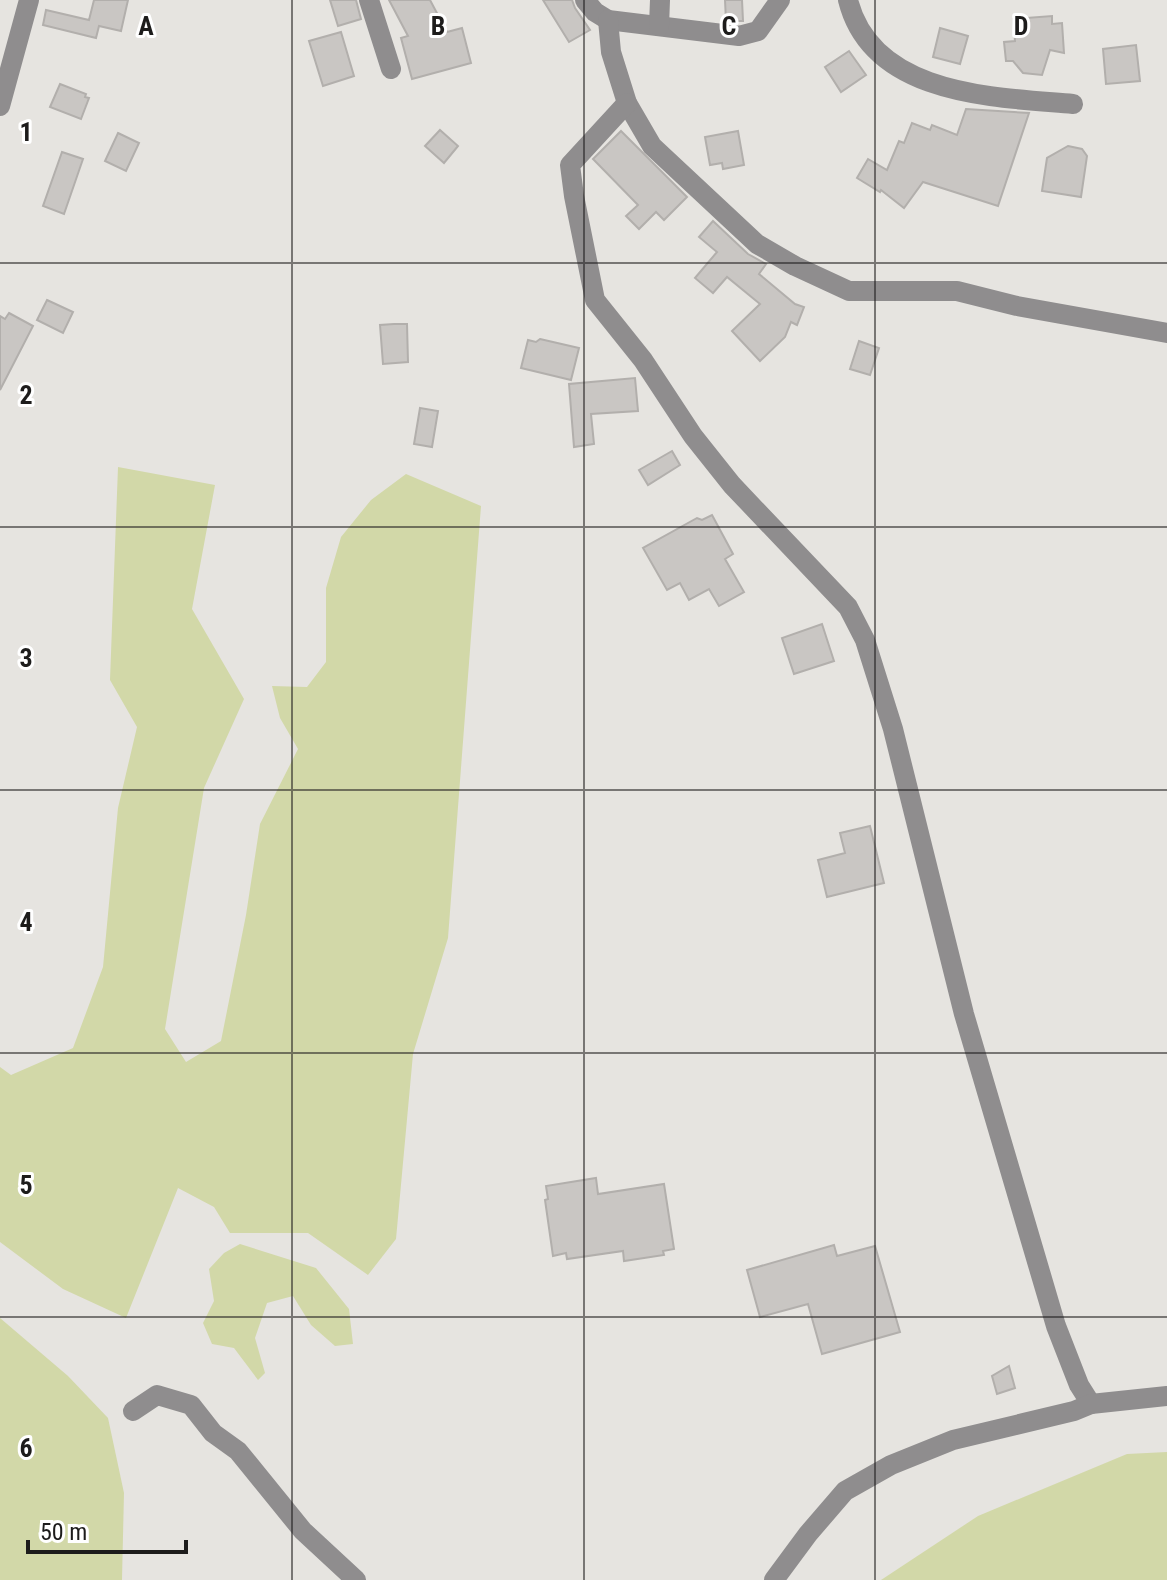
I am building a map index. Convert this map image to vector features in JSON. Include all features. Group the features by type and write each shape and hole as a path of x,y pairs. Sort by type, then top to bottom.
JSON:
{"street":[{"path":"0,106 29,0"},
{"path":"369,0 391,69"},
{"path":"585,0 595,12 608,20 739,36 758,31 780,0"},
{"path":"659,26 660,0"},
{"path":"848,0 852,16 878,52 925,82 981,96 1073,104"},
{"path":"608,20 611,52 627,103 652,146 757,244 795,266 849,291 957,291 1017,306 1167,333"},
{"path":"627,103 570,165 595,300 643,360 693,436 732,485 848,607 865,640 893,729 964,1014 1056,1326 1079,1385 1091,1404"},
{"path":"133,1411 157,1395 191,1405 213,1433 238,1451 303,1531 356,1580"},
{"path":"774,1580 845,1491 888,1459 1091,1404 1167,1396"}],"green space":[{"path":"118,467 215,485 192,609 244,699 204,788 165,1029 186,1062 221,1041 260,824 298,749 280,718 272,686 307,687 326,662 326,588 341,537 371,500 406,474 481,506 448,938 413,1054 396,1239 368,1275 308,1233 230,1233 214,1207 178,1188 126,1318 63,1289 0,1242 0,1067 11,1075 73,1048 103,967 118,808 137,727 110,680"},
{"path":"240,1244 316,1268 349,1309 353,1344 335,1346 311,1325 293,1296 267,1303 255,1338 265,1373 258,1380 234,1348 212,1344 203,1323 214,1301 209,1269 224,1253"},
{"path":"0,1318 68,1376 108,1418 124,1493 122,1580 0,1580"},
{"path":"1167,1452 1167,1580 881,1580 978,1516 1127,1454"}],"building":[{"path":"94,0 128,0 121,31 99,26 96,38 43,25 46,10 89,20"},
{"path":"330,0 356,0 361,19 338,26"},
{"path":"389,0 430,0 447,32 462,28 471,63 412,79 401,38 408,36"},
{"path":"543,0 572,0 590,30 569,42"},
{"path":"725,0 742,0 743,21 726,21"},
{"path":"1052,16 1052,24 1062,23 1064,53 1050,50 1042,75 1023,73 1013,61 1006,61 1004,42 1015,41 1013,19"},
{"path":"940,28 968,36 960,64 933,57"},
{"path":"341,32 354,76 323,86 309,41"},
{"path":"1136,45 1140,81 1106,84 1103,49"},
{"path":"849,51 866,75 841,92 825,67"},
{"path":"60,84 89,98 81,119 50,107"},
{"path":"966,109 1029,113 998,206 923,182 904,208 881,190 857,178 868,159 887,170 899,141 904,143 912,123 930,130 932,125 957,135"},
{"path":"440,130 458,146 444,163 425,146"},
{"path":"621,131 687,197 664,220 656,212 639,229 626,216 638,205 593,159"},
{"path":"738,131 744,165 723,169 722,163 710,165 705,137"},
{"path":"118,133 139,143 126,171 105,161"},
{"path":"1068,146 1082,149 1087,156 1081,197 1042,191 1047,158"},
{"path":"62,152 83,159 64,214 43,206"},
{"path":"713,221 748,254 766,264 759,274 795,304 804,307 797,325 791,322 785,337 760,361 732,331 760,304 727,277 713,293 695,278 717,252 699,237"},
{"path":"47,300 73,312 63,333 37,320"},
{"path":"9,313 33,326 0,390 0,316 5,319"},
{"path":"407,324 408,362 383,364 380,325"},
{"path":"540,339 579,348 571,380 521,368 528,340 536,342"},
{"path":"859,341 879,348 870,375 850,369"},
{"path":"635,378 638,411 591,414 594,444 574,447 569,384"},
{"path":"420,408 438,411 432,447 414,444"},
{"path":"672,451 680,465 648,485 639,470"},
{"path":"712,515 733,554 725,559 744,592 719,606 709,589 689,600 680,583 667,590 643,548 697,518 702,520"},
{"path":"822,624 834,661 794,674 782,638"},
{"path":"870,826 884,883 827,897 818,860 845,853 840,833"},
{"path":"596,1178 598,1194 664,1184 674,1249 663,1251 664,1255 624,1261 623,1251 567,1259 566,1253 553,1256 546,1186"},
{"path":"834,1245 837,1256 875,1246 900,1332 822,1354 808,1304 760,1317 747,1270"},
{"path":"1009,1366 1015,1388 997,1394 992,1376"}]}
